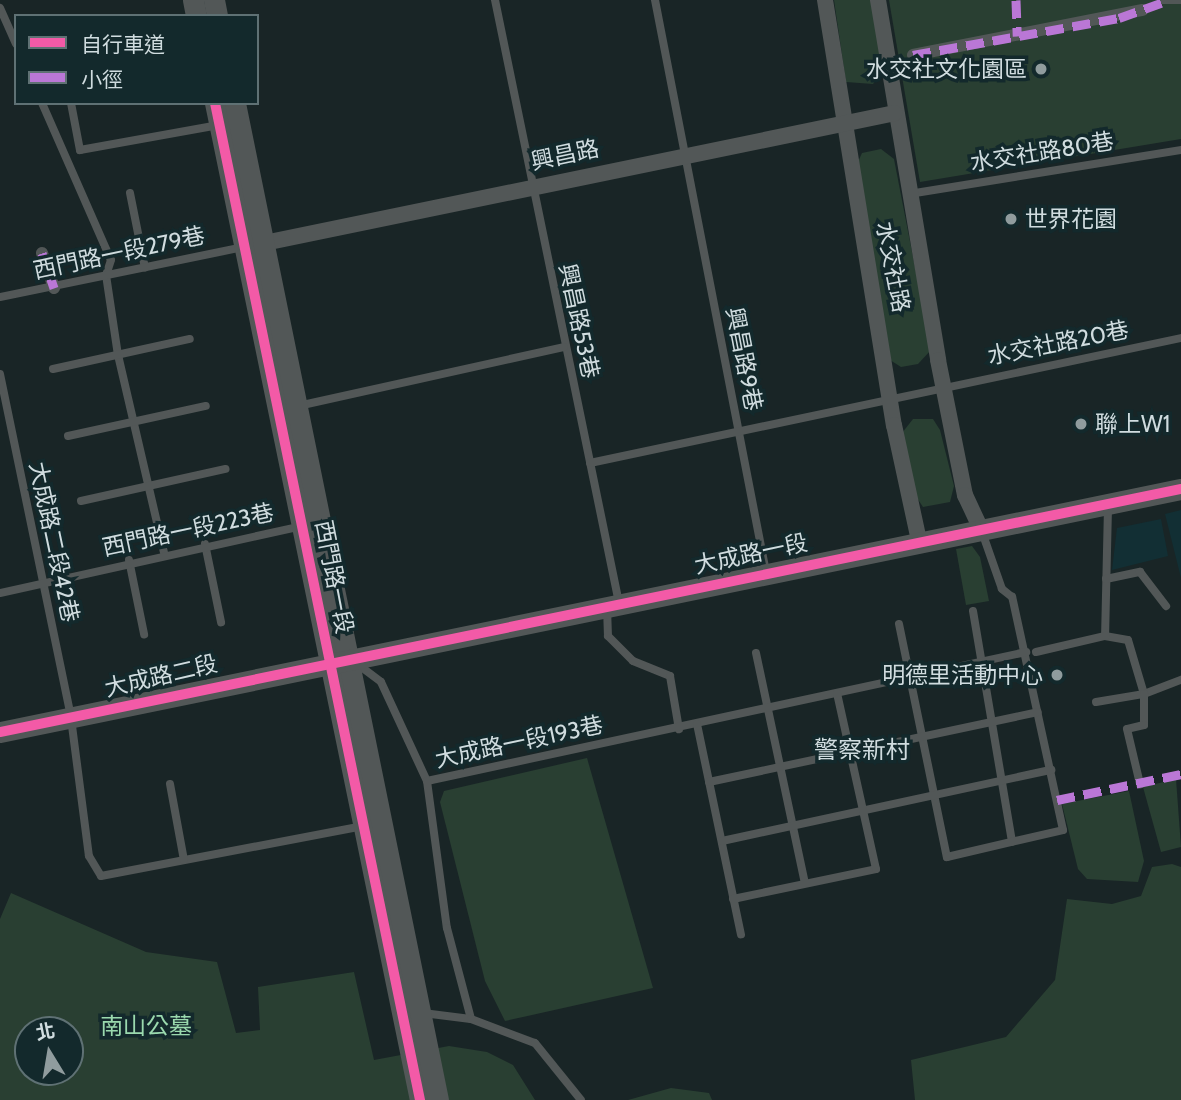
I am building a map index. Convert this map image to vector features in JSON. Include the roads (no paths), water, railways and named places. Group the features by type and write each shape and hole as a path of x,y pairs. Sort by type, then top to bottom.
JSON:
{"street":[{"name":"水交社路","path":"825,0 890,399 919,541"},
{"name":"水交社路","path":"878,0 909,194 965,495 981,529"},
{"path":"913,55 1143,10"},
{"name":"西門路一段","path":"215,105 298,406 341,661 412,1014 420,1100"},
{"name":"西門路一段","path":"235,105 255,245 303,525 341,661 363,826 412,1014 439,1100"},
{"name":"興昌路","path":"255,245 685,152 895,113"},
{"path":"42,253 54,288"},
{"name":"大成路一段","path":"341,661 1181,489"},
{"name":"大成路二段","path":"0,732 341,661"}],"lane":[{"name":"興昌路53巷","path":"495,0 531,186 590,463 613,604"},
{"name":"興昌路9巷","path":"654,0 766,572"},
{"path":"1161,2 1180,0"},
{"path":"0,8 14,40"},
{"path":"43,105 111,260 106,275 118,355 163,553"},
{"path":"71,105 80,149 219,125"},
{"name":"水交社路80巷","path":"909,194 1181,150"},
{"path":"130,193 145,268"},
{"name":"西門路一段279巷","path":"0,297 255,245"},
{"name":"水交社路20巷","path":"590,463 1181,338"},
{"path":"53,369 190,339"},
{"path":"298,406 565,347"},
{"name":"大成路二段42巷","path":"0,374 2,396 71,718 89,856 101,876 184,860"},
{"path":"68,436 206,406"},
{"path":"81,501 225,469"},
{"path":"1108,504 1105,636 1128,640 1144,694 1144,725 1127,729 1140,784"},
{"name":"西門路一段223巷","path":"0,593 43,585 129,560 303,525"},
{"path":"899,624 947,857 1063,830 1038,712 1031,652 1012,597 1002,589 981,529"},
{"path":"205,544 221,622"},
{"path":"129,560 144,634"},
{"path":"1106,579 1140,572 1166,606"},
{"path":"613,604 608,636 633,661 670,676 679,729"},
{"path":"973,611 980,661 1006,780"},
{"name":"大成路一段193巷","path":"341,661 381,682 427,781 1105,636"},
{"path":"756,653 805,883"},
{"path":"1096,702 1144,694 1181,680"},
{"path":"733,899 876,869 837,693"},
{"path":"709,782 1038,712"},
{"path":"697,724 741,934"},
{"path":"722,841 1051,770"},
{"path":"1006,780 999,785 1012,842"},
{"path":"427,781 447,928 471,1019"},
{"path":"170,784 184,860 363,826"},
{"path":"412,1014 471,1019 535,1043 581,1100"}],"place":[{"name":"水交社文化園區","path":"1041,69"},
{"name":"世界花園","path":"1011,219"},
{"name":"聯上W1","path":"1081,424"},
{"name":"明德里活動中心","path":"1057,675"}],"district":[{"name":"警察新村","path":"862,750"}],"park label":[{"name":"南山公墓","path":"146,1026"}]}
